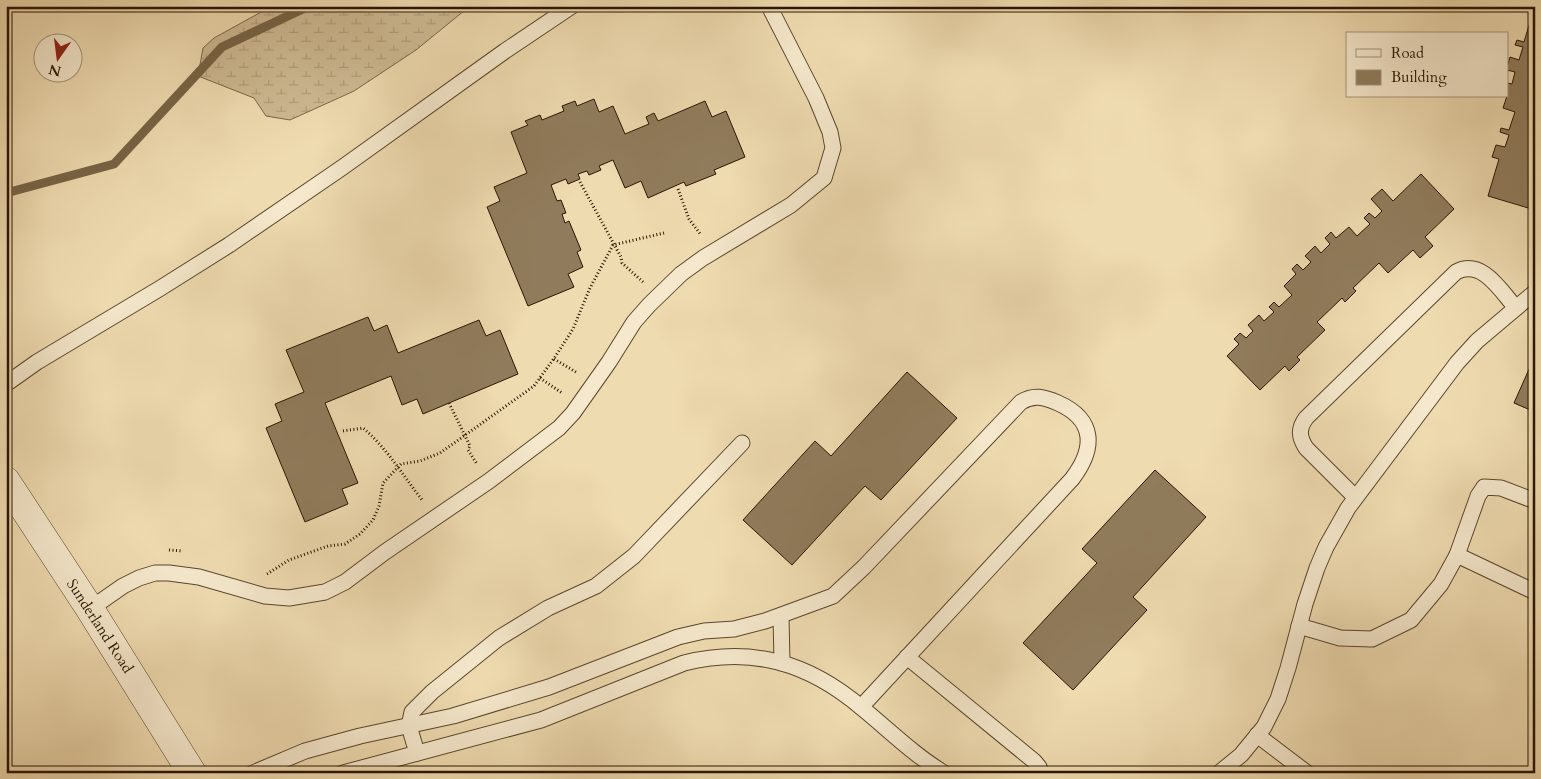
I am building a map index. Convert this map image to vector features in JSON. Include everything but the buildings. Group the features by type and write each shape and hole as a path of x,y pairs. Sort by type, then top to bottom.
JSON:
{"street":[{"name":"Sunderland Road","path":"6,481 90,609 192,773"}],"lane":[{"path":"6,384 37,362 166,285 235,240 343,167 504,51 572,6"},
{"path":"90,609 123,586 139,578 155,574 169,573 191,576 265,596 289,598 325,592 345,582 385,552 489,481 559,428 573,413 609,362 634,322 681,274 703,258 791,205 824,178 833,148 830,132 816,98 770,6"},
{"path":"1355,497 1301,441 1301,425 1306,418 1456,272 1463,268 1472,268 1486,274 1516,308"},
{"path":"1218,773 1241,755 1264,727 1278,699 1305,604 1320,561 1355,497 1457,362 1477,342 1535,292"},
{"path":"253,773 305,751 360,736 453,716 548,686 678,637 704,631 734,629 781,616 833,596 864,567 1021,402 1038,396 1047,398 1071,410 1079,416 1087,434 1088,444 1082,466 861,707"},
{"path":"417,753 408,726 412,712 432,692 499,638 548,608 596,586 634,556 742,443"},
{"path":"1299,626 1340,638 1372,639 1411,620 1441,584 1457,555 1478,496 1484,487 1501,488 1535,501"},
{"path":"1457,555 1535,592"},
{"path":"781,616 782,663"},
{"path":"343,773 541,720 684,664 706,658 750,657 774,660 795,666 832,686 861,707 914,752 944,773"},
{"path":"907,657 1034,761 1042,773"},
{"path":"1257,735 1297,770"}],"path":[{"path":"580,182 621,257 622,263 658,296"},
{"path":"678,189 689,219"},
{"path":"262,575 289,560 328,546 345,544 360,534 374,520 379,506 383,483 401,464 420,461 440,453 534,386 573,329 590,288 613,245 664,233"},
{"path":"554,359 563,364"},
{"path":"540,378 549,384"},
{"path":"449,403 470,446 468,450"},
{"path":"343,431 363,428 385,449 410,484"},
{"path":"165,550 173,549 192,553"}],"green space":[{"path":"272,6 470,6 416,50 354,91 290,120 266,116 254,98 198,76 203,48 214,38"}],"waterway":[{"path":"6,193 114,164 222,47 309,6"}]}
